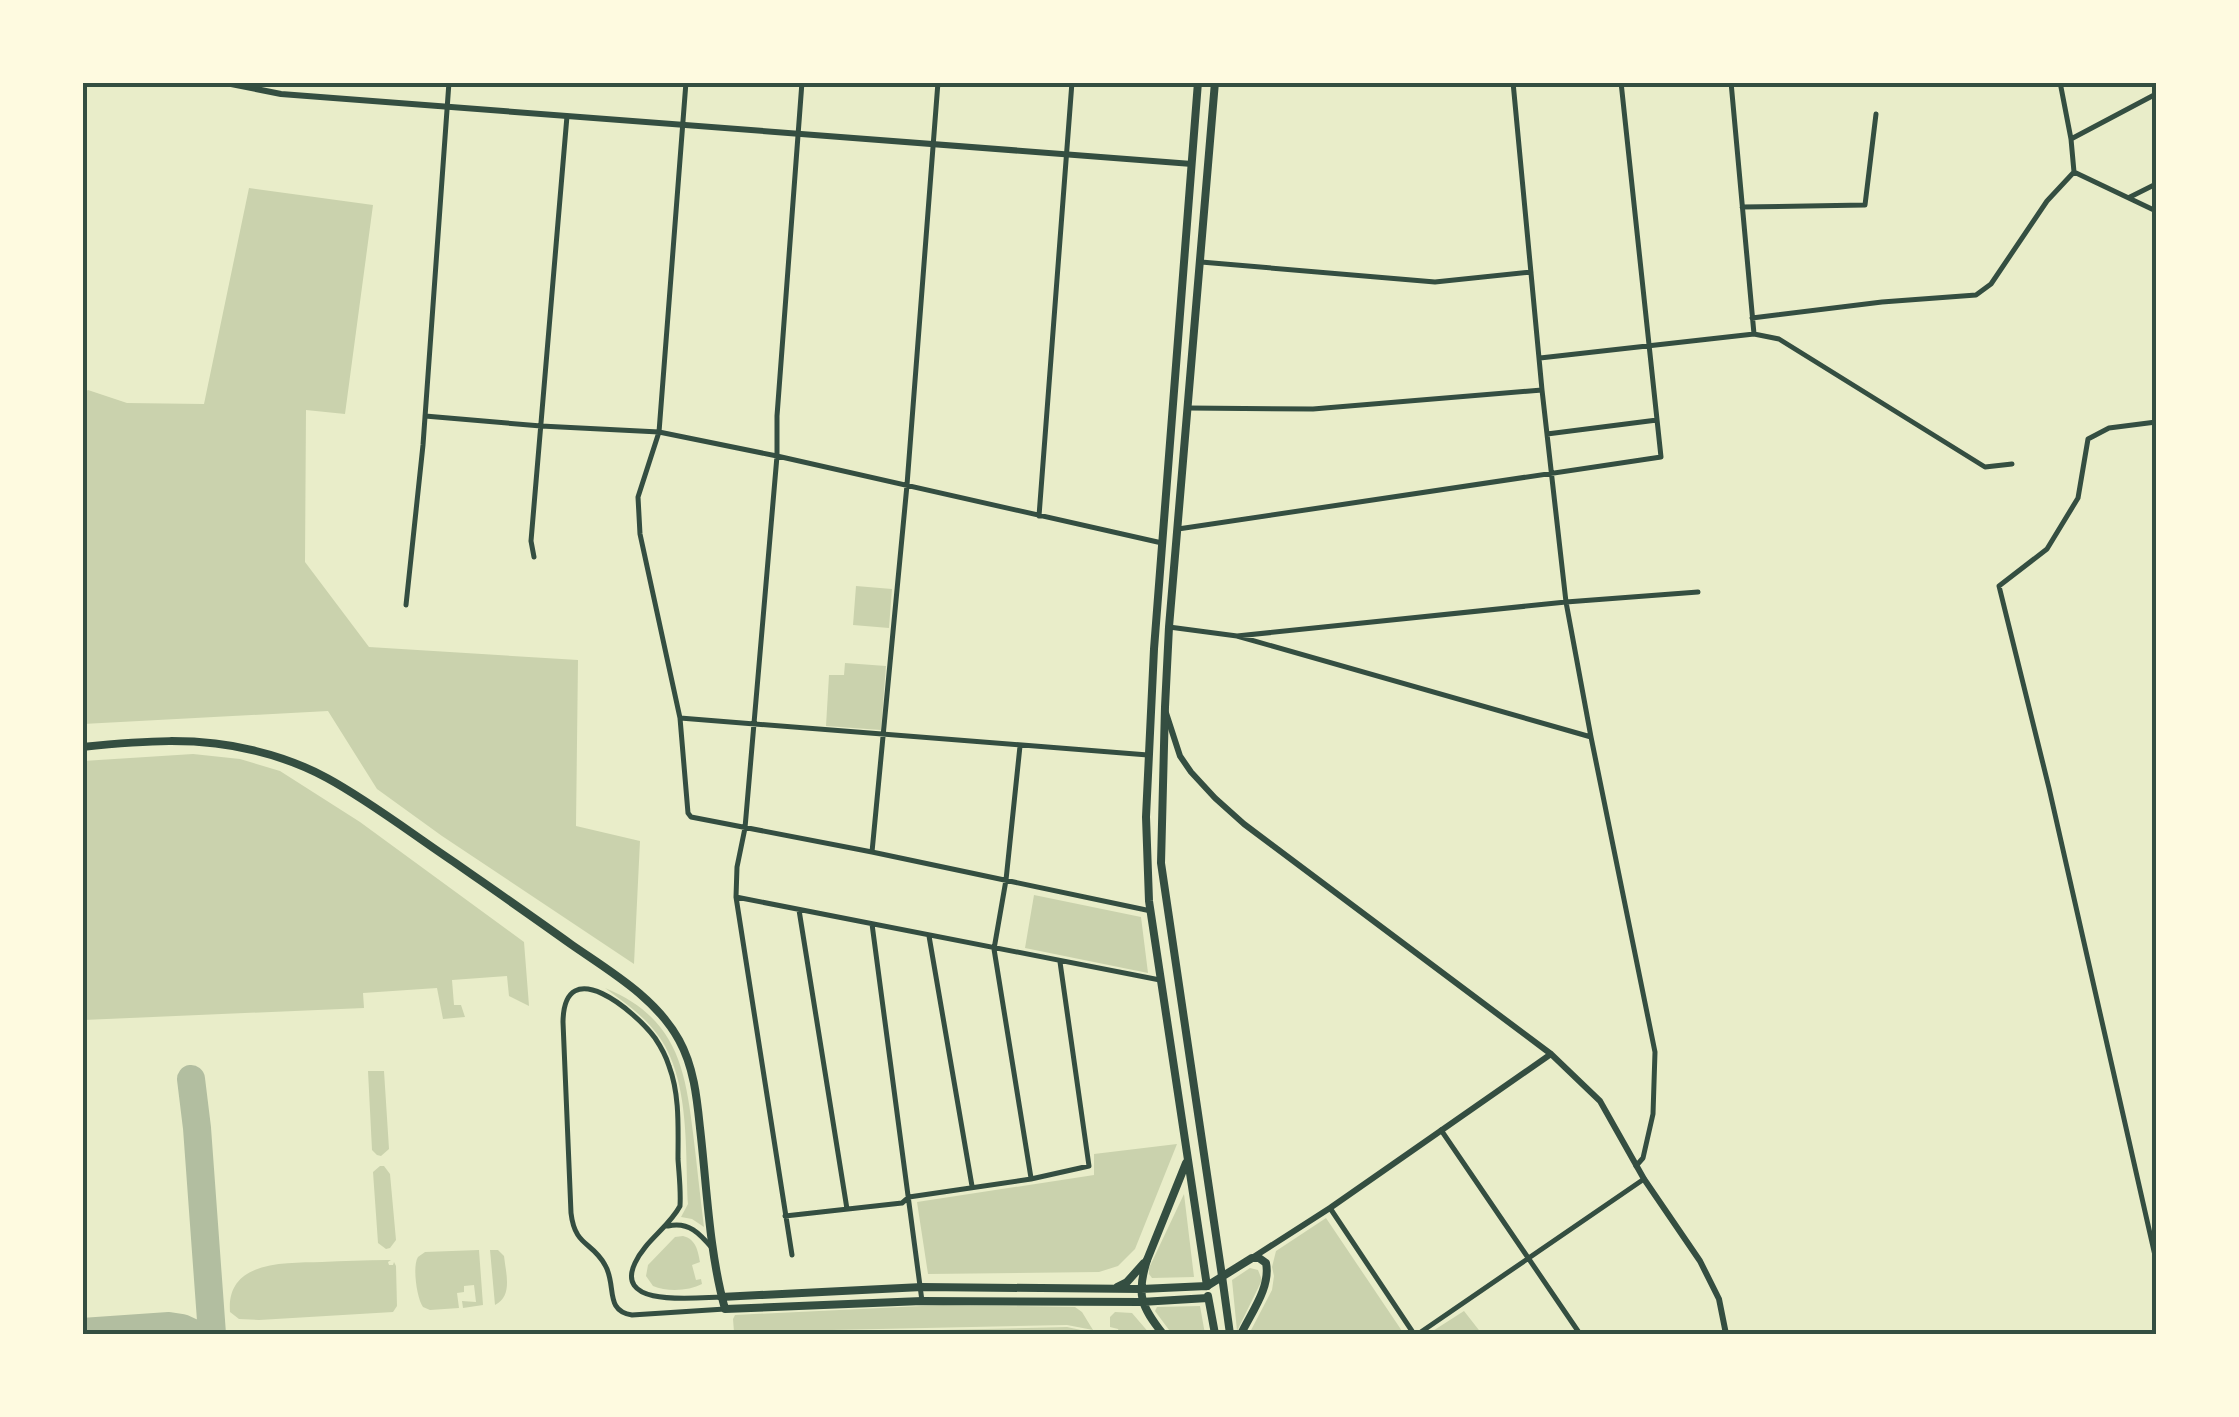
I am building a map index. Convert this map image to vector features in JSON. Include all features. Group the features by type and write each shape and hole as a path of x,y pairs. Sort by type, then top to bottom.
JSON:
{"main road":[{"path":"1198,82 1162,543 1146,850 1151,911 1214,1334"},
{"path":"1214,82 1169,627 1161,862 1230,1334"},
{"path":"82,747 194,740 294,762 357,797 627,984 669,1023 690,1066 713,1249 725,1309 922,1301 1141,1302 1208,1298 1218,1289 1222,1276"},
{"path":"1163,1334 1141,1302 1140,1289 1146,1260 1188,1159"},
{"path":"721,1297 922,1286 1207,1286 1258,1258 1266,1262 1265,1286 1241,1334"},
{"path":"1115,1288 1146,1260"}],"street":[{"path":"220,82 281,94 1192,164"},
{"path":"406,605 425,416 449,82"},
{"path":"686,82 659,432 638,497 640,534 680,718 689,815 1151,911"},
{"path":"792,1255 736,897 777,456 802,82"},
{"path":"872,852 907,485 938,82"},
{"path":"1039,516 1072,82"},
{"path":"1512,82 1566,602 1656,1052 1653,1114 1643,1158 1636,1166"},
{"path":"1178,529 1661,457 1622,82"},
{"path":"1731,82 1754,334"},
{"path":"1752,318 1976,295 1991,284 2047,201 2074,172 2060,82"},
{"path":"2071,139 2156,94"},
{"path":"1742,207 1864,206 1876,114"},
{"path":"534,558 530,541 567,116"},
{"path":"2074,172 2156,211"},
{"path":"2130,197 2156,184"},
{"path":"1201,262 1436,282 1532,272"},
{"path":"1540,358 1754,334 1779,339 1985,467 2012,464"},
{"path":"1188,408 1313,408 1542,390"},
{"path":"425,416 659,432 1162,543"},
{"path":"1547,434 1657,420"},
{"path":"2156,422 2109,428 2088,440 2078,498 2048,549 1999,586 2050,788 2156,1260"},
{"path":"1237,636 1698,592"},
{"path":"1169,627 1237,636 1591,737"},
{"path":"1164,707 1180,756 1215,798 1244,824 1552,1054 1600,1102 1644,1179 1700,1261 1718,1299 1726,1334"},
{"path":"680,718 1148,755"},
{"path":"1020,746 1006,880 994,949 1031,1179"},
{"path":"736,897 1161,980"},
{"path":"799,910 846,1208"},
{"path":"872,924 922,1301"},
{"path":"930,936 972,1186"},
{"path":"785,1216 902,1203 909,1197 1089,1166 1060,962"},
{"path":"721,1297 658,1299 638,1288 633,1275 635,1263 680,1206 678,1114 670,1068 653,1036 622,1007 600,992 578,990 568,999 563,1014 571,1214 576,1235 604,1262 616,1308 622,1314 725,1309"},
{"path":"1252,1258 1552,1054"},
{"path":"1441,1130 1580,1334"},
{"path":"1330,1208 1416,1334 1644,1179"},
{"path":"661,1230 675,1224 687,1226 713,1249"},
{"path":"1266,1262 1276,1242"}],"green space":[{"path":"249,188 373,205 345,414 306,410 305,562 369,647 578,660 576,826 640,841 634,964 377,789 328,711 83,724 83,393 88,390 127,403 204,404"},
{"path":"856,586 892,589 889,628 853,625"},
{"path":"845,663 886,666 881,730 826,726 829,675 844,675"},
{"path":"193,754 240,759 280,771 360,822 524,942 529,1006 509,996 507,976 452,980 454,1005 461,1005 465,1017 443,1019 437,988 363,993 364,1008 83,1020 83,761"},
{"path":"1034,895 1141,917 1148,973 1025,948"},
{"path":"605,988 647,1013 672,1046 680,1065 690,1108 704,1227 681,1217 688,1204 686,1136 674,1067 648,1023"},
{"path":"368,1071 384,1071 389,1149 381,1156 372,1150"},
{"path":"1177,1144 1135,1249 1118,1266 1099,1272 928,1274 917,1202 1094,1175 1094,1154"},
{"path":"380,1166 390,1174 396,1240 386,1249 378,1243 373,1172"},
{"path":"1184,1194 1194,1277 1152,1278 1149,1268"},
{"path":"1326,1218 1404,1334 1249,1334 1272,1290 1276,1251"},
{"path":"683,1236 697,1250 700,1262 692,1265 696,1280 701,1279 702,1284 678,1290 653,1286 646,1276 648,1265 675,1237"},
{"path":"479,1250 483,1305 463,1308 462,1301 476,1302 474,1285 464,1286 464,1292 457,1293 459,1308 423,1307 416,1282 418,1257 425,1252"},
{"path":"490,1250 498,1250 504,1256 507,1277 504,1296 495,1305"},
{"path":"391,1260 389,1265 394,1262 396,1266 397,1306 393,1312 259,1320 239,1319 230,1312 237,1282 261,1268 291,1263"},
{"path":"1250,1268 1258,1270 1262,1280 1237,1331 1232,1280"},
{"path":"943,1305 1075,1307 1093,1330 1067,1325 734,1332 735,1315"},
{"path":"1200,1306 1205,1334 1172,1334 1155,1311 1157,1307"},
{"path":"1464,1311 1482,1334 1428,1334"},
{"path":"1115,1312 1132,1313 1150,1334 1120,1334 1110,1327 1110,1317"},
{"path":"1067,1327 1095,1334 765,1334"}],"taxiway":[{"path":"191,1079 212,1334"},
{"path":"82,1332 169,1326 195,1334"}]}
